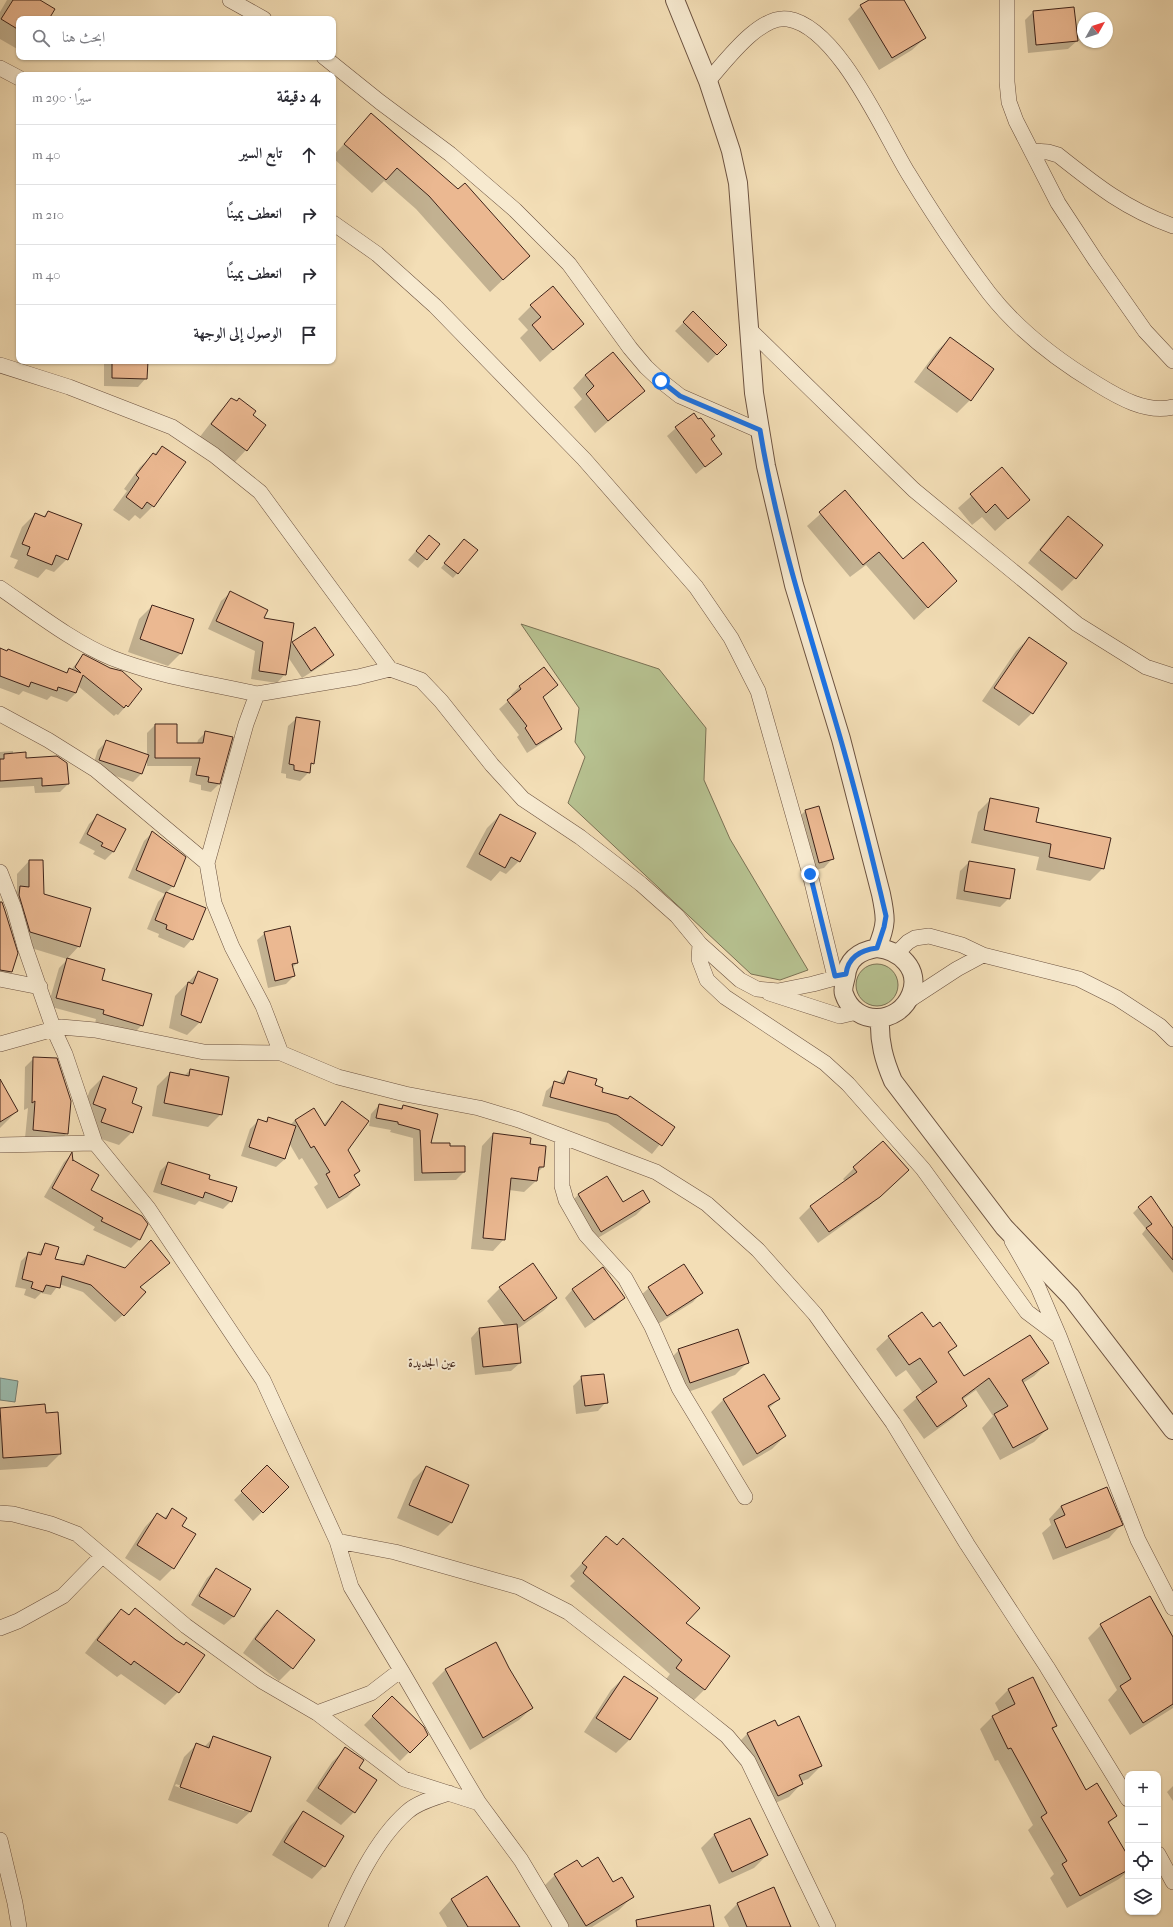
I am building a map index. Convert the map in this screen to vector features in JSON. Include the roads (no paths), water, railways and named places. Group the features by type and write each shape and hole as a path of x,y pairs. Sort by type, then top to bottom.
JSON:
{"street":[{"path":"230,0 259,16"},
{"path":"675,0 708,80 731,151 738,183 743,272 754,393 766,466 794,585 841,739 886,916 877,948"},
{"path":"1007,0 1007,82 1009,102 1016,121 1033,151 1058,203 1132,315 1173,361"},
{"path":"708,80 745,41 761,27 774,20 787,18 805,24 826,43 857,81 907,172 947,234 990,294 1010,317 1054,355 1080,374 1114,395 1131,402 1144,405 1166,408 1173,407"},
{"path":"328,60 380,102 450,154 515,210 569,264 630,348 646,367 661,381 680,396 760,430"},
{"path":"0,68 16,76"},
{"path":"1033,151 1048,152 1058,156 1114,198 1154,219 1173,226"},
{"path":"336,225 377,254 435,306 584,459 696,587 731,638 758,691 840,976 843,992 848,1003 857,1012 868,1017 880,1019 892,1016 901,1010 908,1001 912,991 913,980 911,970 897,953 887,949 877,948 866,950 852,958 840,976 813,984 778,991 757,988"},
{"path":"749,329 920,495 1077,624 1146,667 1173,676"},
{"path":"0,364 69,387 172,427 214,455 260,492 390,669"},
{"path":"0,588 70,635 110,657 156,673 257,694 358,677 390,669 421,680 441,701 492,765 523,799 580,837 641,884 677,916 700,944 740,980 757,988 840,1016 857,1012"},
{"path":"257,694 246,724 207,862 214,903 232,947 262,1006 281,1053"},
{"path":"0,714 48,740 96,770 207,862"},
{"path":"0,872 14,908 25,947 54,1030 65,1054 95,1143 148,1208 263,1380 337,1541 351,1587 479,1803 521,1860 561,1927"},
{"path":"897,953 908,942 915,938 929,936 962,945 983,955 1079,979 1118,998 1160,1026 1173,1038"},
{"path":"700,944 699,959 707,980 725,997 825,1063 848,1084 923,1169 1027,1312 1059,1336"},
{"path":"908,1001 957,968 983,955"},
{"path":"0,979 40,987"},
{"path":"880,1019 881,1046 886,1065 893,1081 1004,1227 1071,1297 1173,1430"},
{"path":"0,1044 61,1027 95,1030 204,1052 281,1053 338,1077 404,1094 479,1108 519,1120 656,1172 708,1204 758,1250 815,1314 893,1423 967,1544 1047,1666 1125,1794"},
{"path":"562,1137 562,1186 566,1200 586,1235 625,1278 652,1327 679,1388 745,1496"},
{"path":"0,1145 95,1143"},
{"path":"1004,1227 1038,1287 1059,1336 1138,1540 1173,1608"},
{"path":"0,1513 13,1514 51,1524 77,1534 192,1630 262,1681 317,1713 404,1779 479,1803"},
{"path":"337,1541 395,1552 519,1587 568,1612 702,1716 727,1736 748,1761 828,1927"},
{"path":"0,1628 18,1621 63,1596 102,1556"},
{"path":"317,1713 371,1693 401,1670"},
{"path":"336,1927 350,1897 382,1840 408,1812 422,1803 449,1793"},
{"path":"0,1840 15,1903 19,1927"},
{"path":"1161,1860 1173,1882"}],"district":[{"name":"عين الجديدة","path":"432,1362"}]}
